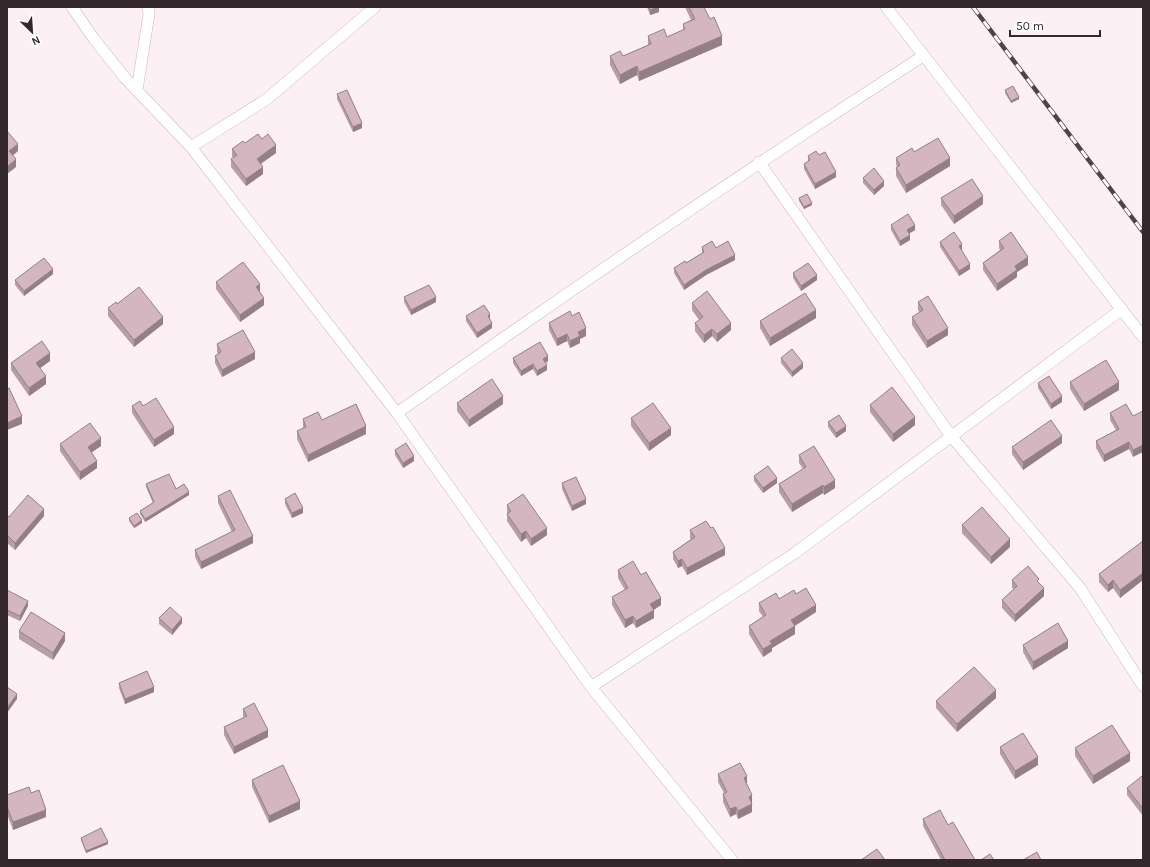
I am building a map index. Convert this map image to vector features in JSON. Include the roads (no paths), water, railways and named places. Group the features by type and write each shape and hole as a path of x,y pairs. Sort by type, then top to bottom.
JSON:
{"street":[{"path":"72,7 94,39 137,90 191,147 397,412 591,687 732,860"},
{"path":"137,90 149,14 148,7"},
{"path":"191,147 267,99 375,7"},
{"path":"886,7 1143,337"},
{"path":"397,412 584,280 759,162 923,56"},
{"path":"759,162 951,436 1080,588 1143,686"},
{"path":"591,687 795,553 1122,309"}],"railway":[{"path":"973,7 1143,232"}]}
